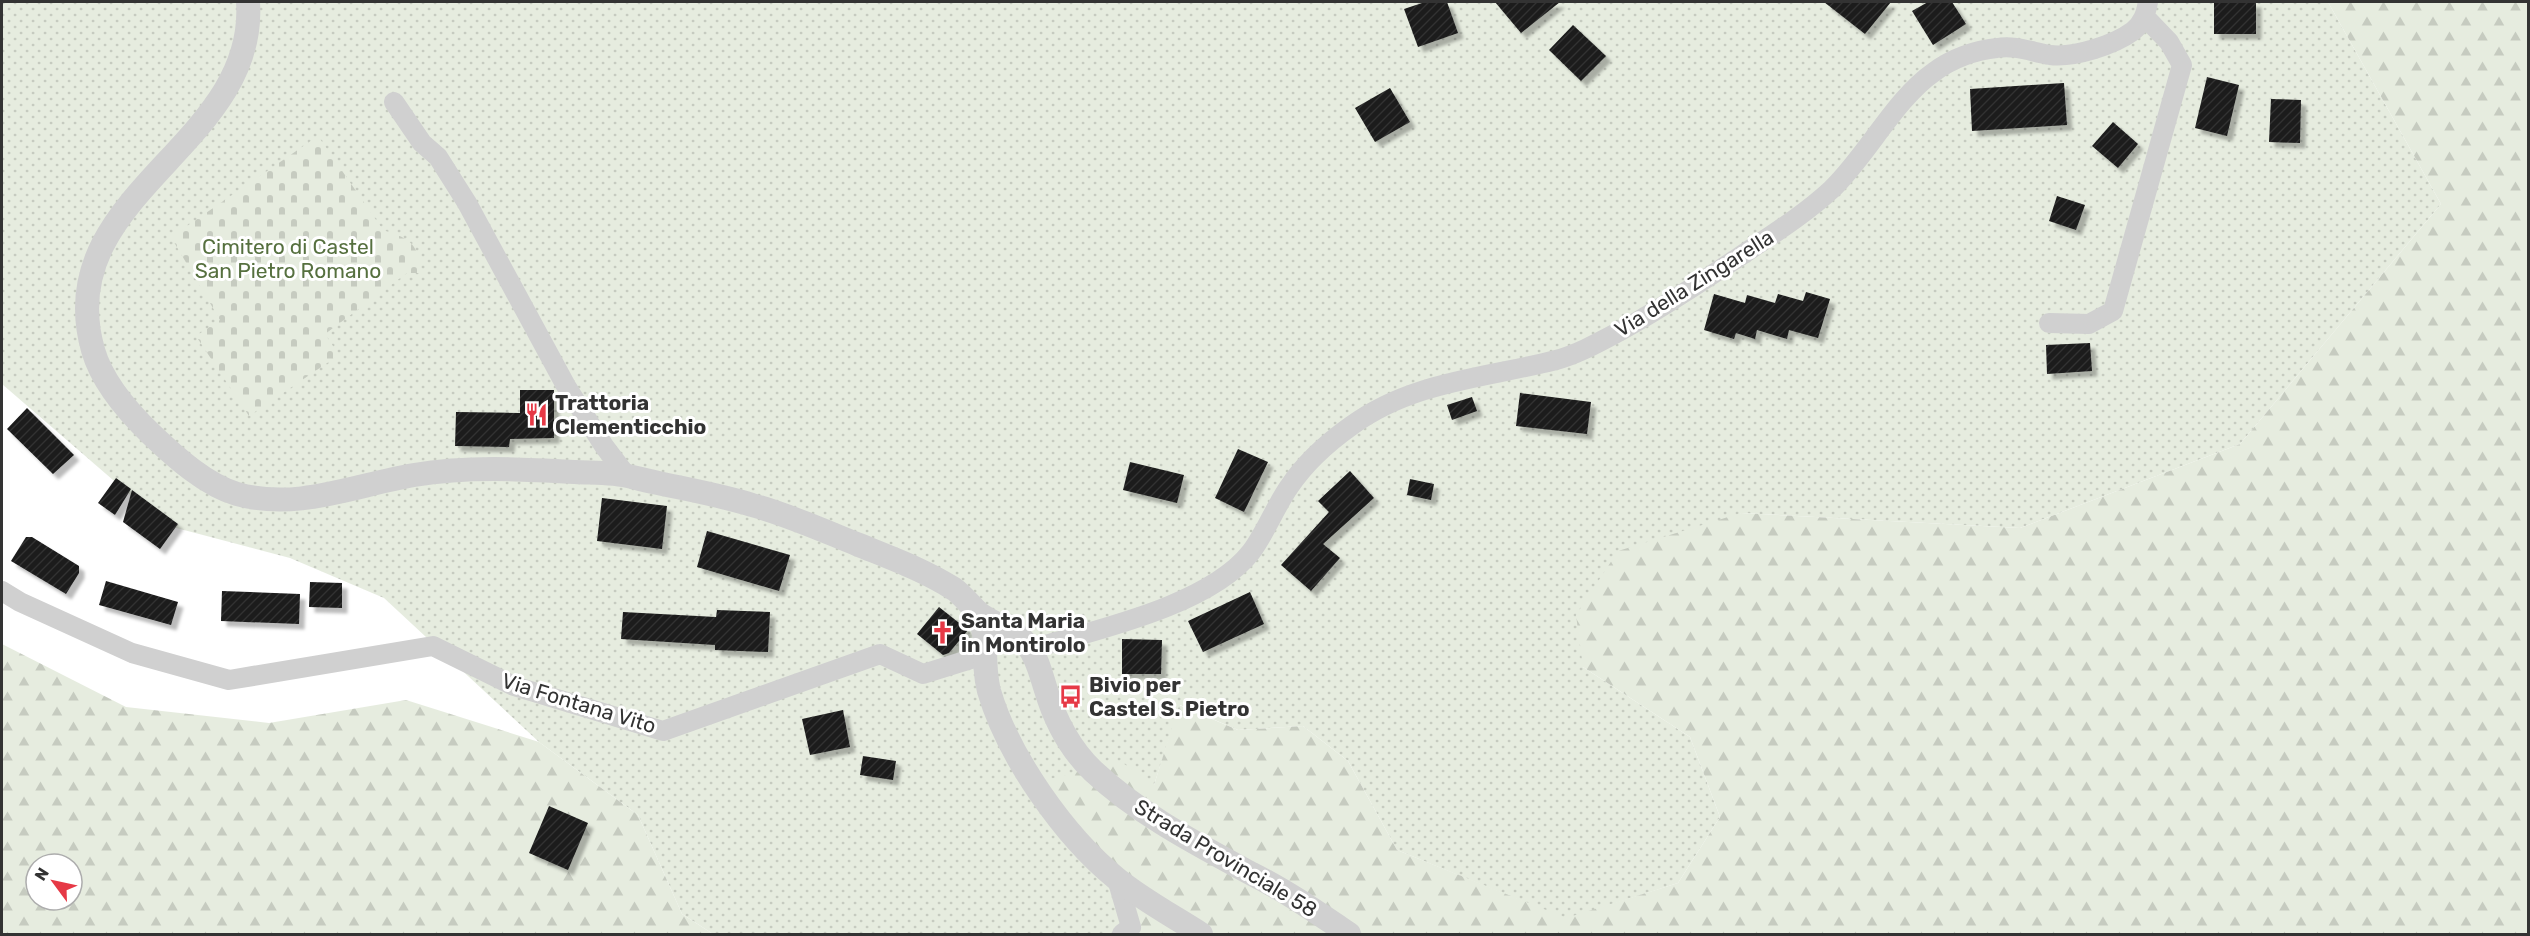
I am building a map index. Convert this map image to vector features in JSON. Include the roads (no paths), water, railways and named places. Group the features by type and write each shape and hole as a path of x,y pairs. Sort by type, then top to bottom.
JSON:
{"street":[{"path":"248,2 244,44 230,85 209,116 123,210 98,256 90,285 88,314 92,347 104,376 137,421 198,473 231,493 259,499 293,500 450,470 498,467 626,475 755,506 809,525 934,578 960,593 979,614 986,644 985,673 994,705 1035,783 1076,839 1117,879 1201,934"},
{"path":"2049,323 2088,324 2113,310 2182,65 2147,9"},
{"name":"Via della Zingarella","path":"1031,649 1155,612 1192,596 1233,569 1250,553 1287,489 1311,459 1353,424 1398,398 1441,384 1560,359 1621,331 1667,304 1800,215 1831,190 1861,158 1907,98 1925,78 1942,65 1967,55 1999,47 2030,50 2053,56 2088,52 2133,31 2147,9"},
{"path":"394,102 422,143 438,157 467,203 566,386 604,446 626,475"},
{"name":"Via Fontana Vito","path":"2,591 20,602 132,652 229,680 433,646 514,686 663,731 880,654 923,674 984,655"},
{"name":"Strada Provinciale 58","path":"979,614 1015,633 1031,649 1064,734 1094,772 1160,822 1257,876 1349,934"},
{"path":"1117,879 1131,927 1122,934"}],"place":[{"name":"Trattoria Clementicchio","path":"537,414"},
{"name":"Santa Maria in Montirolo","path":"943,632"},
{"name":"Bivio per Castel S. Pietro","path":"1071,696"}],"park label":[{"name":"Cimitero di Castel San Pietro Romano","path":"288,258"}]}
